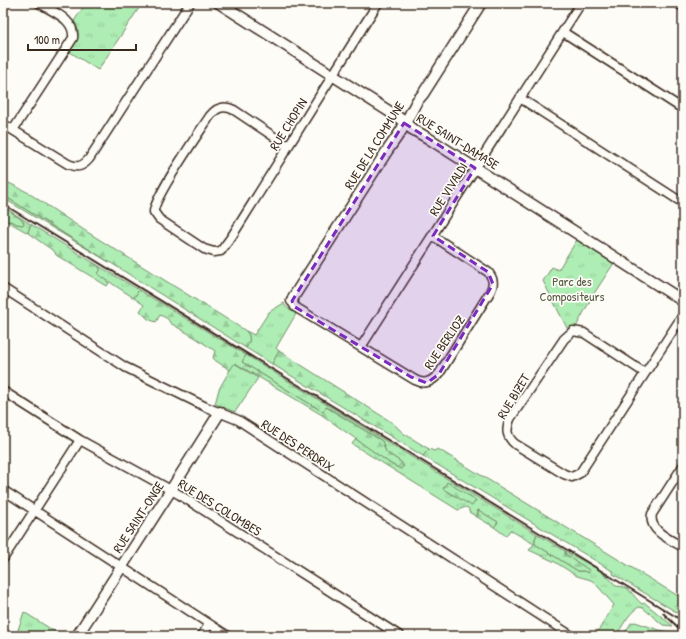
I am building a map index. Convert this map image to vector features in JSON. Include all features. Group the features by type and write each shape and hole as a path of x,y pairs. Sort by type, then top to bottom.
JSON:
{"street":[{"path":"13,130 73,38 73,29 69,22 39,3"},
{"path":"3,124 74,167 79,167 87,162 190,3"},
{"name":"RUE SAINT-DAMASE","path":"219,3 398,117 412,129 476,168 683,301"},
{"name":"RUE DE LA COMMUNE","path":"292,301 401,131 404,122 417,101 481,3"},
{"name":"RUE VIVALDI","path":"362,347 581,3"},
{"path":"677,3 683,7"},
{"name":"RUE CHOPIN","path":"288,146 228,107 220,108 210,116 164,189 154,212 159,219 204,249 214,252 221,251 229,240 332,76 374,4"},
{"path":"563,32 683,109"},
{"path":"520,98 683,202"},
{"name":"RUE BERLIOZ","path":"292,301 295,307 418,382 427,383 439,374 490,292 493,284 493,279 488,272 433,236"},
{"name":"RUE DES PERDRIX","path":"3,288 125,367 147,379 238,420 572,636"},
{"name":"RUE BIZET","path":"645,373 584,333 573,331 564,339 510,419 507,430 509,438 515,444 564,474 572,477 577,475 582,470 683,315"},
{"name":"RUE DES COLOMBES","path":"3,391 80,440 171,490 400,636"},
{"name":"RUE SAINT-ONGE","path":"77,636 220,412"},
{"path":"3,559 80,440"},
{"path":"683,466 652,514 651,518 655,529 683,547"},
{"path":"3,490 228,636"},
{"path":"202,636 209,624"}],"highlighted area":[{"path":"404,123 475,168 433,236 488,272 493,284 439,374 427,383 411,377 295,307 292,301"}],"green space":[{"path":"86,3 139,3 141,5 98,70 70,52 78,36 78,29 74,21"},
{"path":"3,180 27,192 84,230 246,331 249,335 249,339 246,348 3,195"},
{"path":"3,195 109,262 3,198"},
{"path":"3,206 22,220 24,223 23,225 10,221 3,223"},
{"path":"5,208 32,225 30,226 28,233 7,221 22,225 24,223"},
{"path":"32,225 94,263 100,268 98,273 99,275 109,283 107,286 56,255 55,252 28,233 30,226"},
{"name":"Parc des Compositeurs","path":"577,240 614,263 593,295 576,327 567,328 543,281 552,267 558,270"},
{"path":"94,263 139,290 134,298 99,275 98,273 100,268"},
{"path":"139,290 246,355 242,362 323,412 326,407 382,441 386,452 401,462 404,466 401,469 391,464 322,415 235,363 230,370 213,358 215,351 170,323 168,319 160,315 156,322 148,319 140,311 144,305 134,298"},
{"path":"284,303 285,306 296,314 276,348 279,351 272,364 246,348 249,335 246,331 254,335 269,312"},
{"path":"279,351 393,423 403,433 429,449 423,456 272,364"},
{"path":"246,355 537,534 535,544 578,571 584,571 565,554 565,551 606,575 616,586 621,586 631,592 642,604 645,603 673,626 663,625 643,608 639,607 629,616 616,636 595,636 614,605 595,583 591,580 577,576 555,562 529,550 534,544 510,530 506,536 494,527 498,522 478,510 477,517 469,512 469,509 466,507 458,510 352,444 356,439 391,464 401,469 401,462 386,452 382,441 327,407 323,412 242,362"},
{"path":"234,363 258,378 235,412 215,404 219,389"},
{"path":"429,449 434,451 438,449 683,599 683,616 613,574 614,572 423,456"},
{"path":"447,482 476,500 472,506 443,489"},
{"path":"478,510 498,522 494,527 477,517"},
{"path":"537,534 565,551 565,554 589,570 589,573 578,571 535,544"},
{"path":"24,612 27,614 62,636 16,636"},
{"path":"635,622 659,630 681,634 682,636 623,636 631,623"}],"railway":[{"path":"3,204 683,621"},
{"path":"663,613 683,632"}]}
